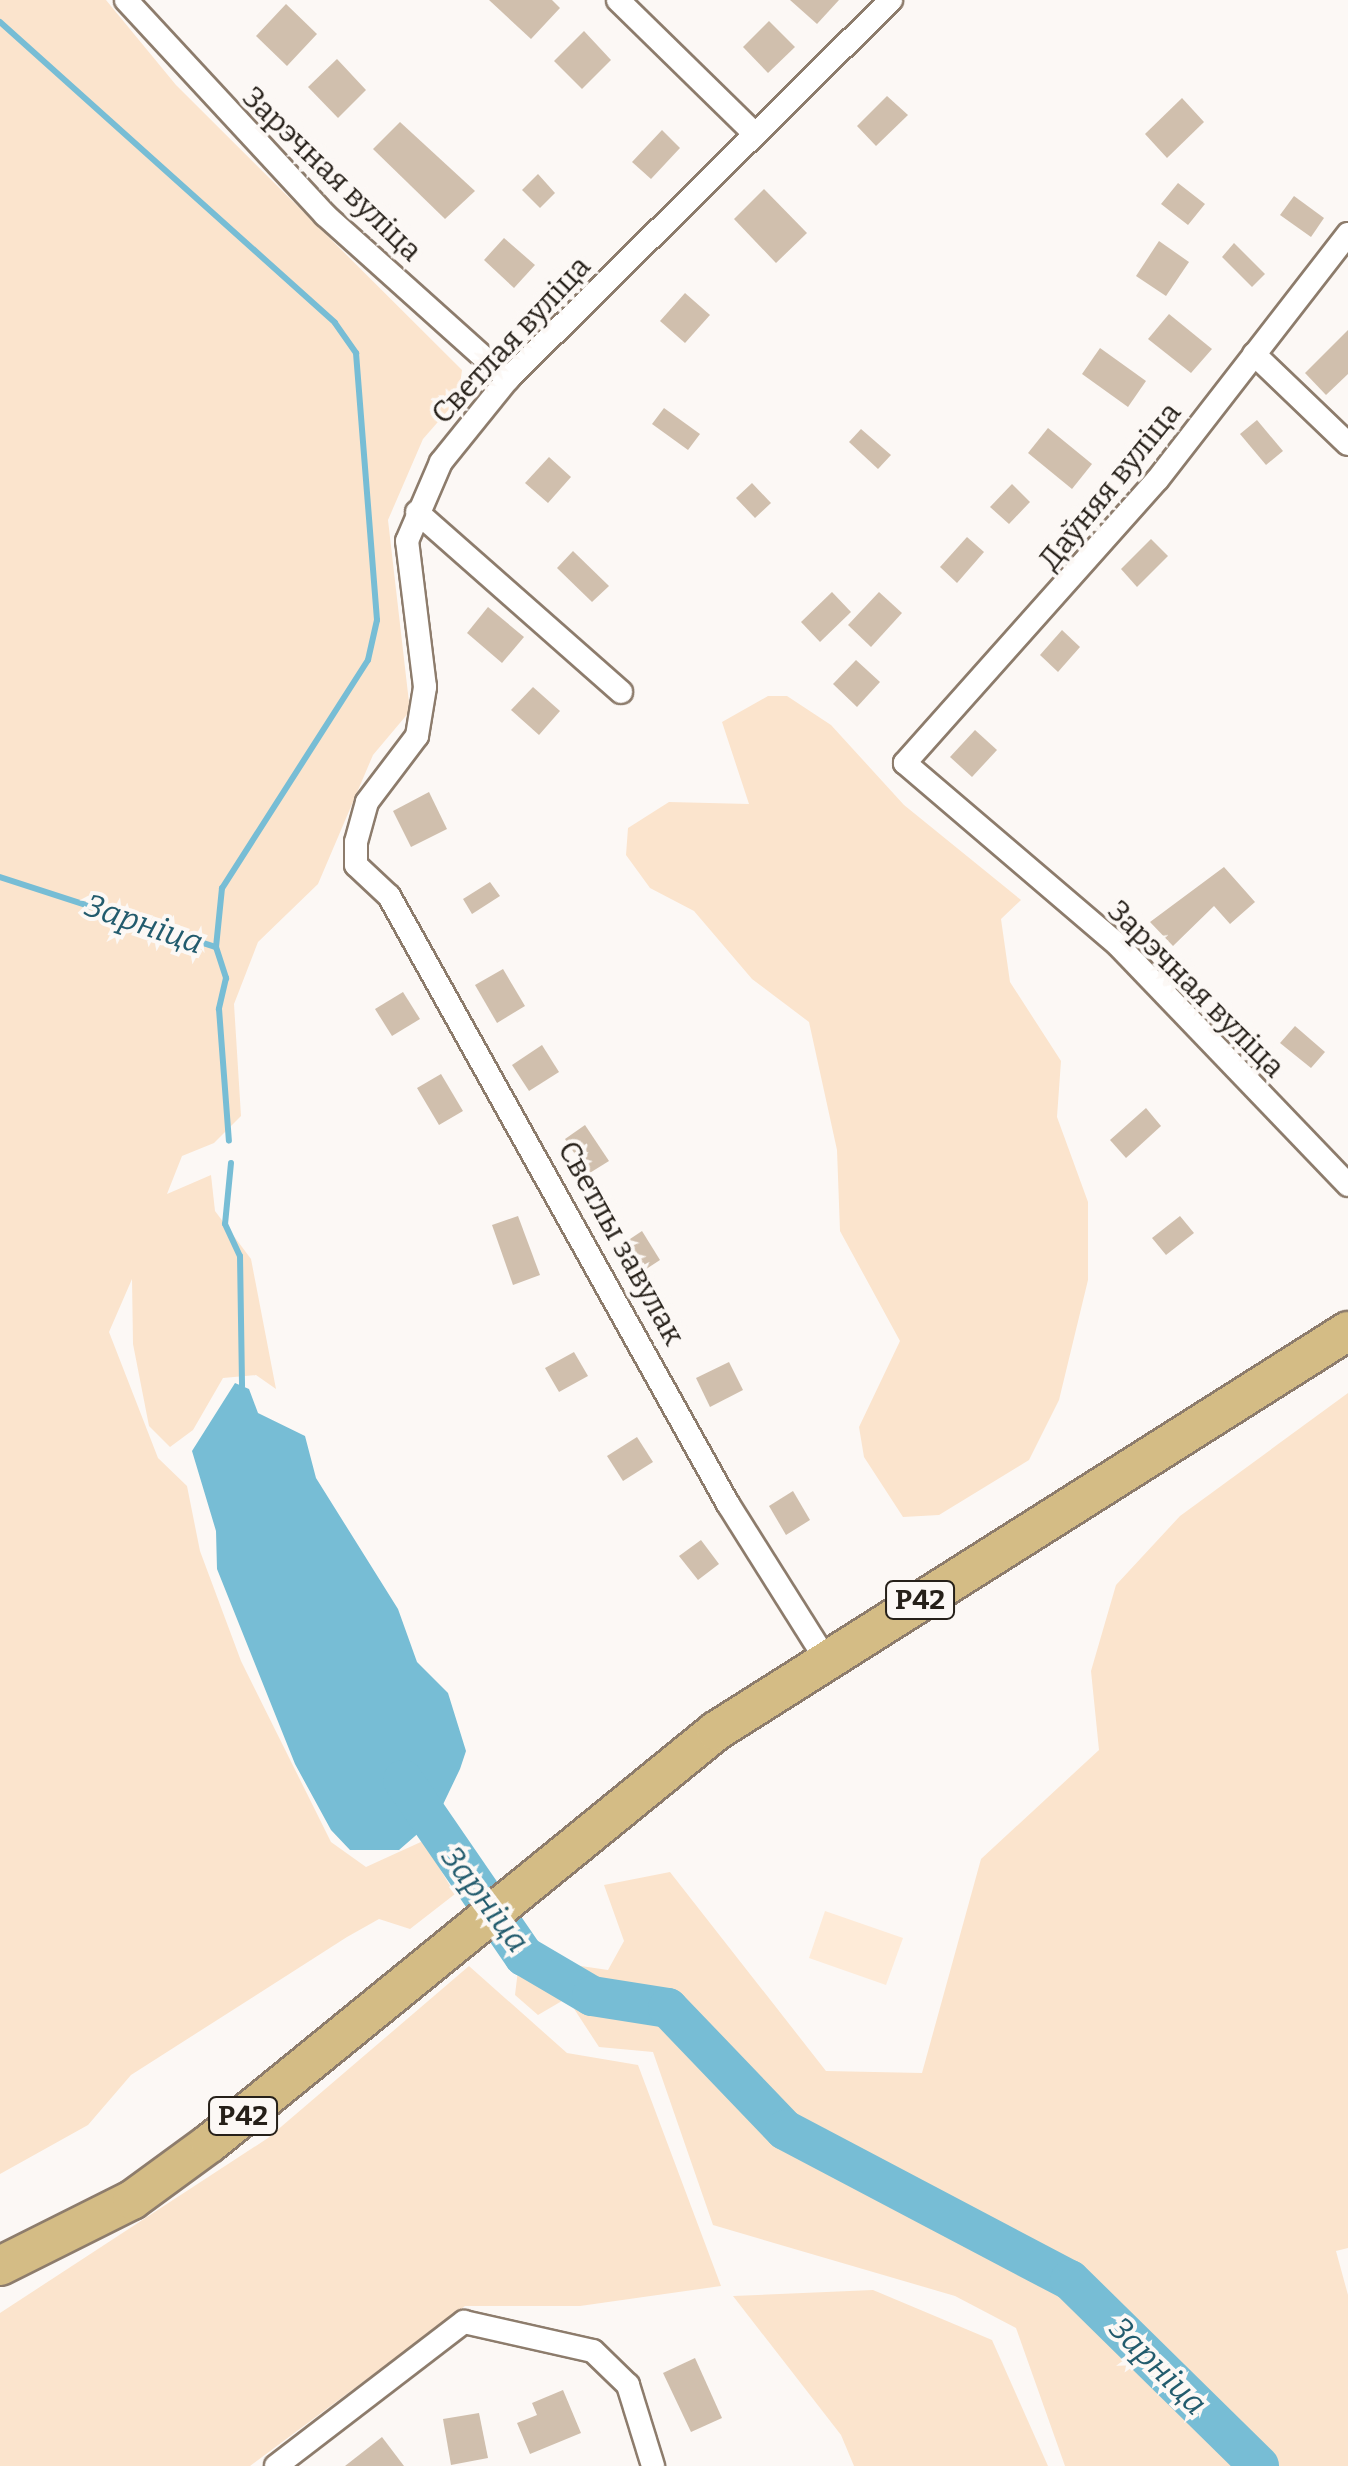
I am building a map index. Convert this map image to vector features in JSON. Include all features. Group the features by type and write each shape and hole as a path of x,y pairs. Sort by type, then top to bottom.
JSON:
{"main road":[{"name":"Р42","path":"0,2266 148,2188 818,1647 1348,1331"}],"street":[{"name":"Зарэчная вуліца","path":"126,0 325,215 508,379"},
{"path":"618,0 754,132"},
{"name":"Светлая вуліца","path":"356,865 367,802 417,736 425,687 406,584 417,512 442,462 508,379 891,0"},
{"name":"Даўняя вуліца","path":"905,763 1035,624 1254,354 1344,250"},
{"path":"1254,354 1348,444"},
{"path":"417,512 621,692"},
{"name":"Зарэчная вуліца","path":"905,763 1119,946 1348,1185"},
{"name":"Светлы завулак","path":"356,865 390,896 796,1616 818,1647"},
{"path":"276,2466 464,2322 593,2351 628,2385 653,2466"}],"shaded area":[{"path":"0,0 106,0 176,85 462,370 458,399 423,439 388,520 410,711 373,755 318,884 258,942 234,1004 241,1116 214,1143 182,1156 167,1194 211,1175 215,1211 251,1259 276,1389 256,1375 223,1378 193,1430 170,1447 149,1426 133,1344 132,1279 109,1332 158,1458 187,1486 200,1551 241,1661 331,1842 366,1867 423,1841 455,1894 410,1929 379,1919 347,1937 131,2075 88,2125 0,2174"},
{"path":"768,696 787,696 831,725 904,805 1021,900 1001,919 1010,982 1061,1061 1057,1117 1088,1202 1088,1280 1059,1400 1029,1460 939,1515 903,1517 864,1457 859,1427 900,1341 840,1231 837,1150 809,1022 752,979 694,911 650,888 626,855 628,828 669,802 749,804 722,722"},
{"path":"1348,1393 1348,2248 1336,2251 1348,2295 1348,2466 1065,2466 1016,2328 955,2296 713,2225 653,2052 599,2047 567,1998 538,2015 515,1995 518,1970 547,1961 608,1970 624,1941 604,1885 670,1872 826,2071 922,2073 981,1859 1099,1750 1091,1671 1116,1585 1180,1516"},
{"path":"825,1911 903,1938 886,1985 809,1958"},
{"path":"469,1966 567,2053 638,2065 721,2286 580,2306 465,2306 250,2466 0,2466 0,2313 268,2138"},
{"path":"873,2290 992,2340 1048,2466 854,2466 841,2435 733,2296"}],"water":[{"path":"235,1383 249,1389 258,1413 305,1436 316,1478 398,1609 417,1662 448,1693 466,1751 437,1817 399,1850 350,1850 331,1830 295,1764 217,1569 216,1531 192,1451"}],"building":[{"path":"489,0 552,0 560,8 531,39"},
{"path":"790,0 839,0 817,24"},
{"path":"286,4 317,34 287,66 256,36"},
{"path":"769,21 795,47 768,73 743,47"},
{"path":"584,31 611,60 582,89 554,61"},
{"path":"337,59 366,90 338,118 308,87"},
{"path":"887,96 908,115 876,146 857,126"},
{"path":"1182,98 1204,122 1167,158 1145,134"},
{"path":"400,122 475,191 445,219 373,149"},
{"path":"662,130 680,148 651,179 632,162"},
{"path":"538,174 555,193 540,208 522,190"},
{"path":"1178,183 1205,204 1188,225 1161,204"},
{"path":"764,189 807,233 776,263 734,219"},
{"path":"1294,196 1324,218 1311,237 1280,215"},
{"path":"504,238 535,265 514,288 484,260"},
{"path":"1159,241 1189,262 1166,296 1136,276"},
{"path":"1234,243 1265,274 1252,287 1222,257"},
{"path":"685,293 710,315 685,343 660,321"},
{"path":"1169,314 1212,349 1191,373 1148,339"},
{"path":"1348,330 1348,374 1326,395 1305,373"},
{"path":"1100,348 1146,381 1128,407 1082,374"},
{"path":"664,408 700,434 688,450 652,424"},
{"path":"1257,420 1283,451 1266,465 1240,434"},
{"path":"1048,428 1092,464 1072,489 1028,453"},
{"path":"861,429 891,455 878,469 849,442"},
{"path":"549,457 571,477 548,503 525,483"},
{"path":"752,483 771,503 755,518 736,498"},
{"path":"1012,484 1030,502 1009,524 990,507"},
{"path":"967,537 984,552 957,583 940,567"},
{"path":"1151,539 1168,556 1137,587 1121,569"},
{"path":"573,551 609,586 592,602 557,568"},
{"path":"832,592 851,612 820,642 801,622"},
{"path":"879,592 902,613 871,647 848,625"},
{"path":"488,607 524,637 502,663 467,633"},
{"path":"1062,630 1080,647 1058,672 1040,655"},
{"path":"856,660 880,682 857,707 833,684"},
{"path":"533,687 560,711 539,735 511,710"},
{"path":"975,730 997,750 972,777 950,757"},
{"path":"429,792 447,829 411,847 393,811"},
{"path":"1224,867 1255,902 1230,924 1214,906 1173,946 1150,922"},
{"path":"490,882 500,896 472,914 463,899"},
{"path":"503,969 525,1006 497,1023 475,985"},
{"path":"403,992 420,1019 392,1036 375,1009"},
{"path":"1295,1026 1325,1052 1311,1068 1280,1043"},
{"path":"542,1045 559,1072 529,1091 512,1065"},
{"path":"441,1074 463,1111 439,1125 417,1088"},
{"path":"1146,1108 1161,1126 1126,1158 1110,1140"},
{"path":"585,1125 609,1161 588,1174 565,1139"},
{"path":"518,1216 540,1275 513,1285 492,1225"},
{"path":"1180,1216 1194,1233 1166,1255 1152,1238"},
{"path":"642,1231 660,1260 631,1279 612,1251"},
{"path":"574,1352 588,1376 559,1392 545,1368"},
{"path":"729,1362 743,1390 710,1407 696,1378"},
{"path":"637,1437 653,1462 623,1481 607,1456"},
{"path":"793,1491 810,1520 786,1535 769,1506"},
{"path":"701,1540 719,1564 698,1580 679,1556"},
{"path":"695,2358 722,2418 691,2432 663,2373"},
{"path":"563,2390 581,2433 530,2454 517,2423 537,2415 532,2403"},
{"path":"479,2413 488,2458 451,2465 443,2419"},
{"path":"382,2437 404,2466 345,2466"}],"waterway":[{"path":"0,22 335,323 356,353 377,620 368,660 222,888 216,947"},
{"name":"Зарніца","path":"0,877 216,947 226,978 219,1009 229,1141"},
{"name":"Зарніца","path":"231,1163 225,1224 240,1256 242,1386"},
{"name":"Зарніца","path":"403,1780 524,1956 592,1996 668,2008 785,2130 1070,2280 1259,2466"}]}
